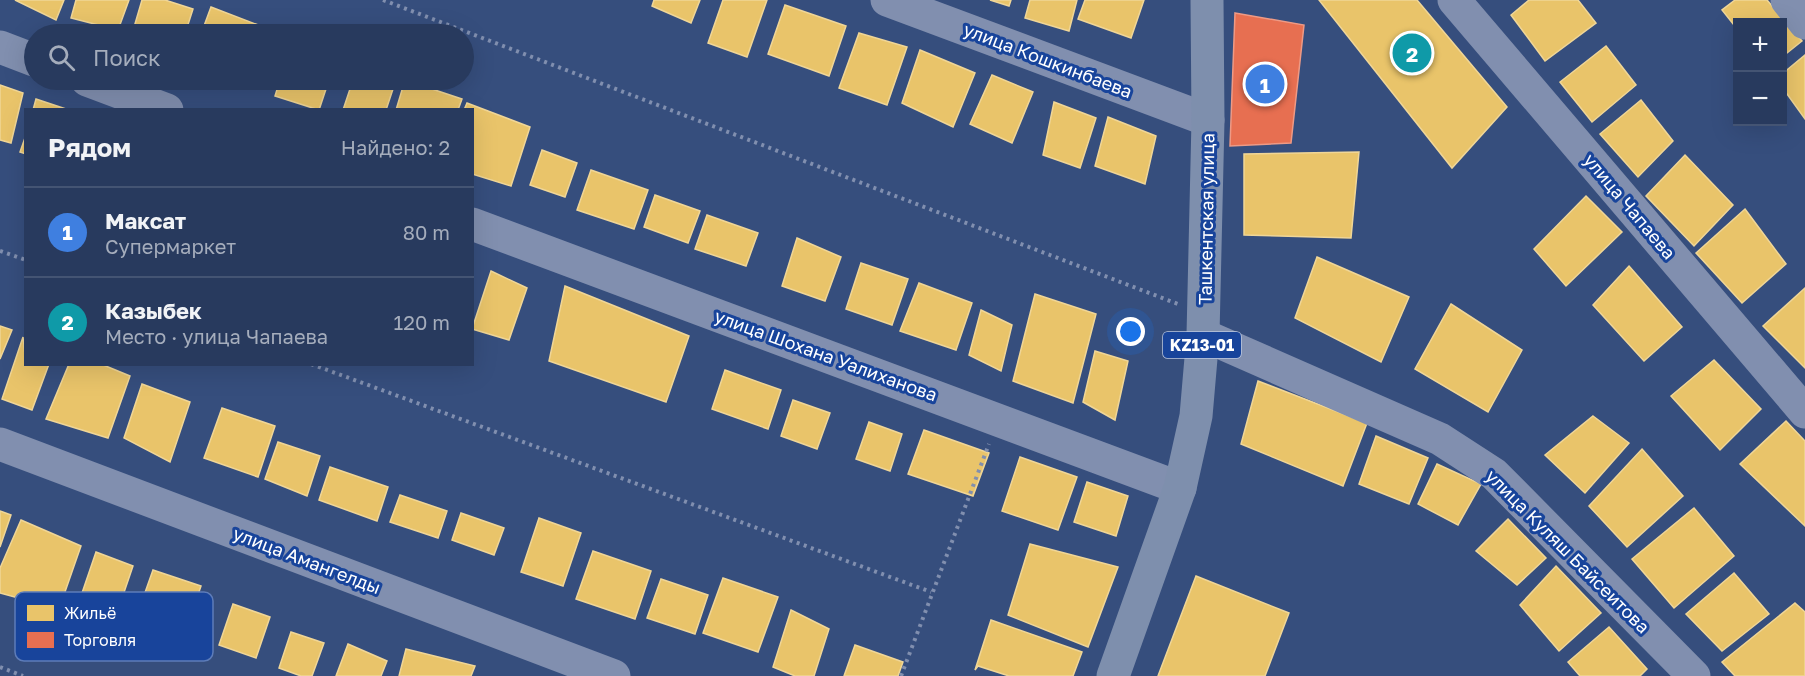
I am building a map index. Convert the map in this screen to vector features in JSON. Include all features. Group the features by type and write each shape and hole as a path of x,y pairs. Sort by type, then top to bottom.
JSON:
{"main road":[{"name":"Ташкентская улица","path":"1113,676 1180,488 1196,416 1204,325 1208,120 1207,0"}],"street":[{"name":"улица Кошкинбаева","path":"887,0 1208,120"},
{"name":"улица Чапаева","path":"1454,0 1805,412"},
{"path":"1787,0 1805,23"},
{"path":"0,47 24,56"},
{"path":"114,90 162,108"},
{"name":"улица Шохана Уалиханова","path":"474,225 1180,488"},
{"name":"улица Куляш Байсеитова","path":"1204,325 1440,439 1494,474 1694,676"},
{"name":"улица Амангелды","path":"0,444 614,676"}],"path":[{"path":"383,0 444,24"},
{"path":"474,36 1204,325"},
{"path":"0,250 24,259"},
{"path":"316,366 931,592"},
{"path":"901,676 998,420"},
{"path":"0,667 23,676"}],"building: Жильё":[{"path":"15,0 64,0 56,20"},
{"path":"76,0 129,0 120,24 94,24 71,18"},
{"path":"142,0 165,0 193,9 188,24 135,24"},
{"path":"654,0 700,0 691,23 652,6"},
{"path":"723,0 767,0 747,57 708,43"},
{"path":"990,0 1011,0 1009,6"},
{"path":"1030,0 1077,0 1069,31 1025,18"},
{"path":"1085,0 1144,0 1131,38 1078,19"},
{"path":"1319,0 1417,0 1507,107 1452,168"},
{"path":"1529,0 1578,0 1596,23 1545,61 1511,15"},
{"path":"1735,0 1767,0 1782,18 1733,18 1733,24 1722,10"},
{"path":"785,5 846,26 829,76 768,54"},
{"path":"211,7 256,24 205,24"},
{"path":"1787,23 1802,41 1787,53"},
{"path":"859,33 907,47 887,105 839,88"},
{"path":"1606,46 1636,85 1592,122 1560,82"},
{"path":"920,50 975,73 953,127 902,103"},
{"path":"1805,55 1805,119 1787,94 1787,70"},
{"path":"992,75 1033,92 1012,143 970,124"},
{"path":"0,85 23,93 11,143 0,140"},
{"path":"277,90 326,90 320,108 313,108 275,96"},
{"path":"350,90 393,90 387,108 344,108"},
{"path":"402,90 435,90 462,99 459,108 397,108"},
{"path":"36,99 63,108 34,108"},
{"path":"1641,100 1673,141 1638,177 1600,134"},
{"path":"1054,102 1096,118 1080,168 1043,155"},
{"path":"467,103 530,127 511,186 474,175 474,108 465,108"},
{"path":"1108,117 1156,136 1145,184 1095,166"},
{"path":"24,141 24,153 20,152"},
{"path":"542,150 577,163 565,197 530,185"},
{"path":"1359,152 1351,238 1244,235 1244,154"},
{"path":"1685,155 1733,205 1694,246 1646,196"},
{"path":"591,170 648,190 634,229 577,210"},
{"path":"655,195 700,211 688,243 644,227"},
{"path":"1586,196 1622,232 1566,286 1534,249"},
{"path":"1745,209 1786,264 1742,303 1696,253"},
{"path":"707,215 758,233 746,266 695,249"},
{"path":"797,238 841,257 825,301 782,286"},
{"path":"1317,257 1409,297 1381,362 1295,318"},
{"path":"861,263 908,279 892,325 846,309"},
{"path":"1629,266 1682,327 1644,361 1593,305"},
{"path":"491,271 527,288 509,340 474,330 474,323"},
{"path":"919,283 972,303 956,350 900,331"},
{"path":"565,286 689,336 666,402 549,361"},
{"path":"1805,288 1805,368 1763,326"},
{"path":"1035,294 1096,314 1073,403 1013,381"},
{"path":"1451,304 1522,350 1488,412 1415,369"},
{"path":"981,310 1012,325 1001,371 969,355"},
{"path":"0,326 12,330 0,359"},
{"path":"23,337 24,366 48,366 32,410 2,399"},
{"path":"1095,351 1128,361 1115,420 1083,402"},
{"path":"1714,360 1761,409 1720,450 1671,396"},
{"path":"68,366 106,366 130,376 108,438 46,419"},
{"path":"725,370 781,390 768,429 712,409"},
{"path":"1258,381 1367,423 1343,486 1241,444"},
{"path":"142,384 190,402 170,462 124,438"},
{"path":"793,400 830,413 817,449 781,436"},
{"path":"222,408 275,426 258,477 204,458"},
{"path":"1593,416 1629,443 1585,493 1545,455"},
{"path":"1786,421 1805,441 1805,526 1740,464"},
{"path":"869,422 902,434 890,471 856,459"},
{"path":"924,430 989,453 973,496 908,474"},
{"path":"1376,436 1428,458 1409,504 1359,484"},
{"path":"278,442 320,456 307,496 265,479"},
{"path":"1642,449 1683,496 1627,547 1589,506"},
{"path":"1020,457 1077,477 1058,530 1002,511"},
{"path":"1437,464 1481,484 1458,525 1418,504"},
{"path":"330,467 388,487 377,521 319,500"},
{"path":"1087,482 1128,496 1116,536 1074,522"},
{"path":"400,495 447,511 438,538 390,522"},
{"path":"1694,508 1734,556 1674,608 1632,559"},
{"path":"0,511 11,515 0,547"},
{"path":"461,513 504,528 494,555 452,540"},
{"path":"539,518 581,533 563,586 521,572"},
{"path":"1508,519 1546,558 1517,585 1476,551"},
{"path":"21,520 81,546 65,592 15,592 15,597 0,593 0,568"},
{"path":"1030,544 1118,567 1088,647 1008,615"},
{"path":"593,551 651,571 635,619 576,599"},
{"path":"96,552 133,566 124,592 82,592"},
{"path":"1556,566 1601,613 1559,651 1520,605"},
{"path":"153,570 201,586 199,592 145,592"},
{"path":"1734,573 1769,614 1722,651 1686,614"},
{"path":"1196,576 1289,613 1265,676 1158,676"},
{"path":"723,578 778,597 758,652 703,633"},
{"path":"661,579 708,595 695,634 647,618"},
{"path":"1795,603 1805,612 1805,676 1735,676 1722,662"},
{"path":"233,604 270,617 256,658 219,645"},
{"path":"791,610 829,629 814,676 795,676 773,667"},
{"path":"991,620 1082,652 1073,676 1009,676 978,666 975,670"},
{"path":"1609,627 1647,669 1640,676 1580,676 1568,662"},
{"path":"291,632 324,643 312,676 301,676 279,668"},
{"path":"348,644 387,661 381,676 336,676"},
{"path":"855,645 903,662 898,676 844,676"},
{"path":"406,649 475,666 471,676 399,676"}],"building: Торговля":[{"path":"1235,13 1304,25 1291,143 1230,146"}],"place":[{"name":"Казыбек","path":"1412,53"},
{"name":"Максат","path":"1265,84"}]}
